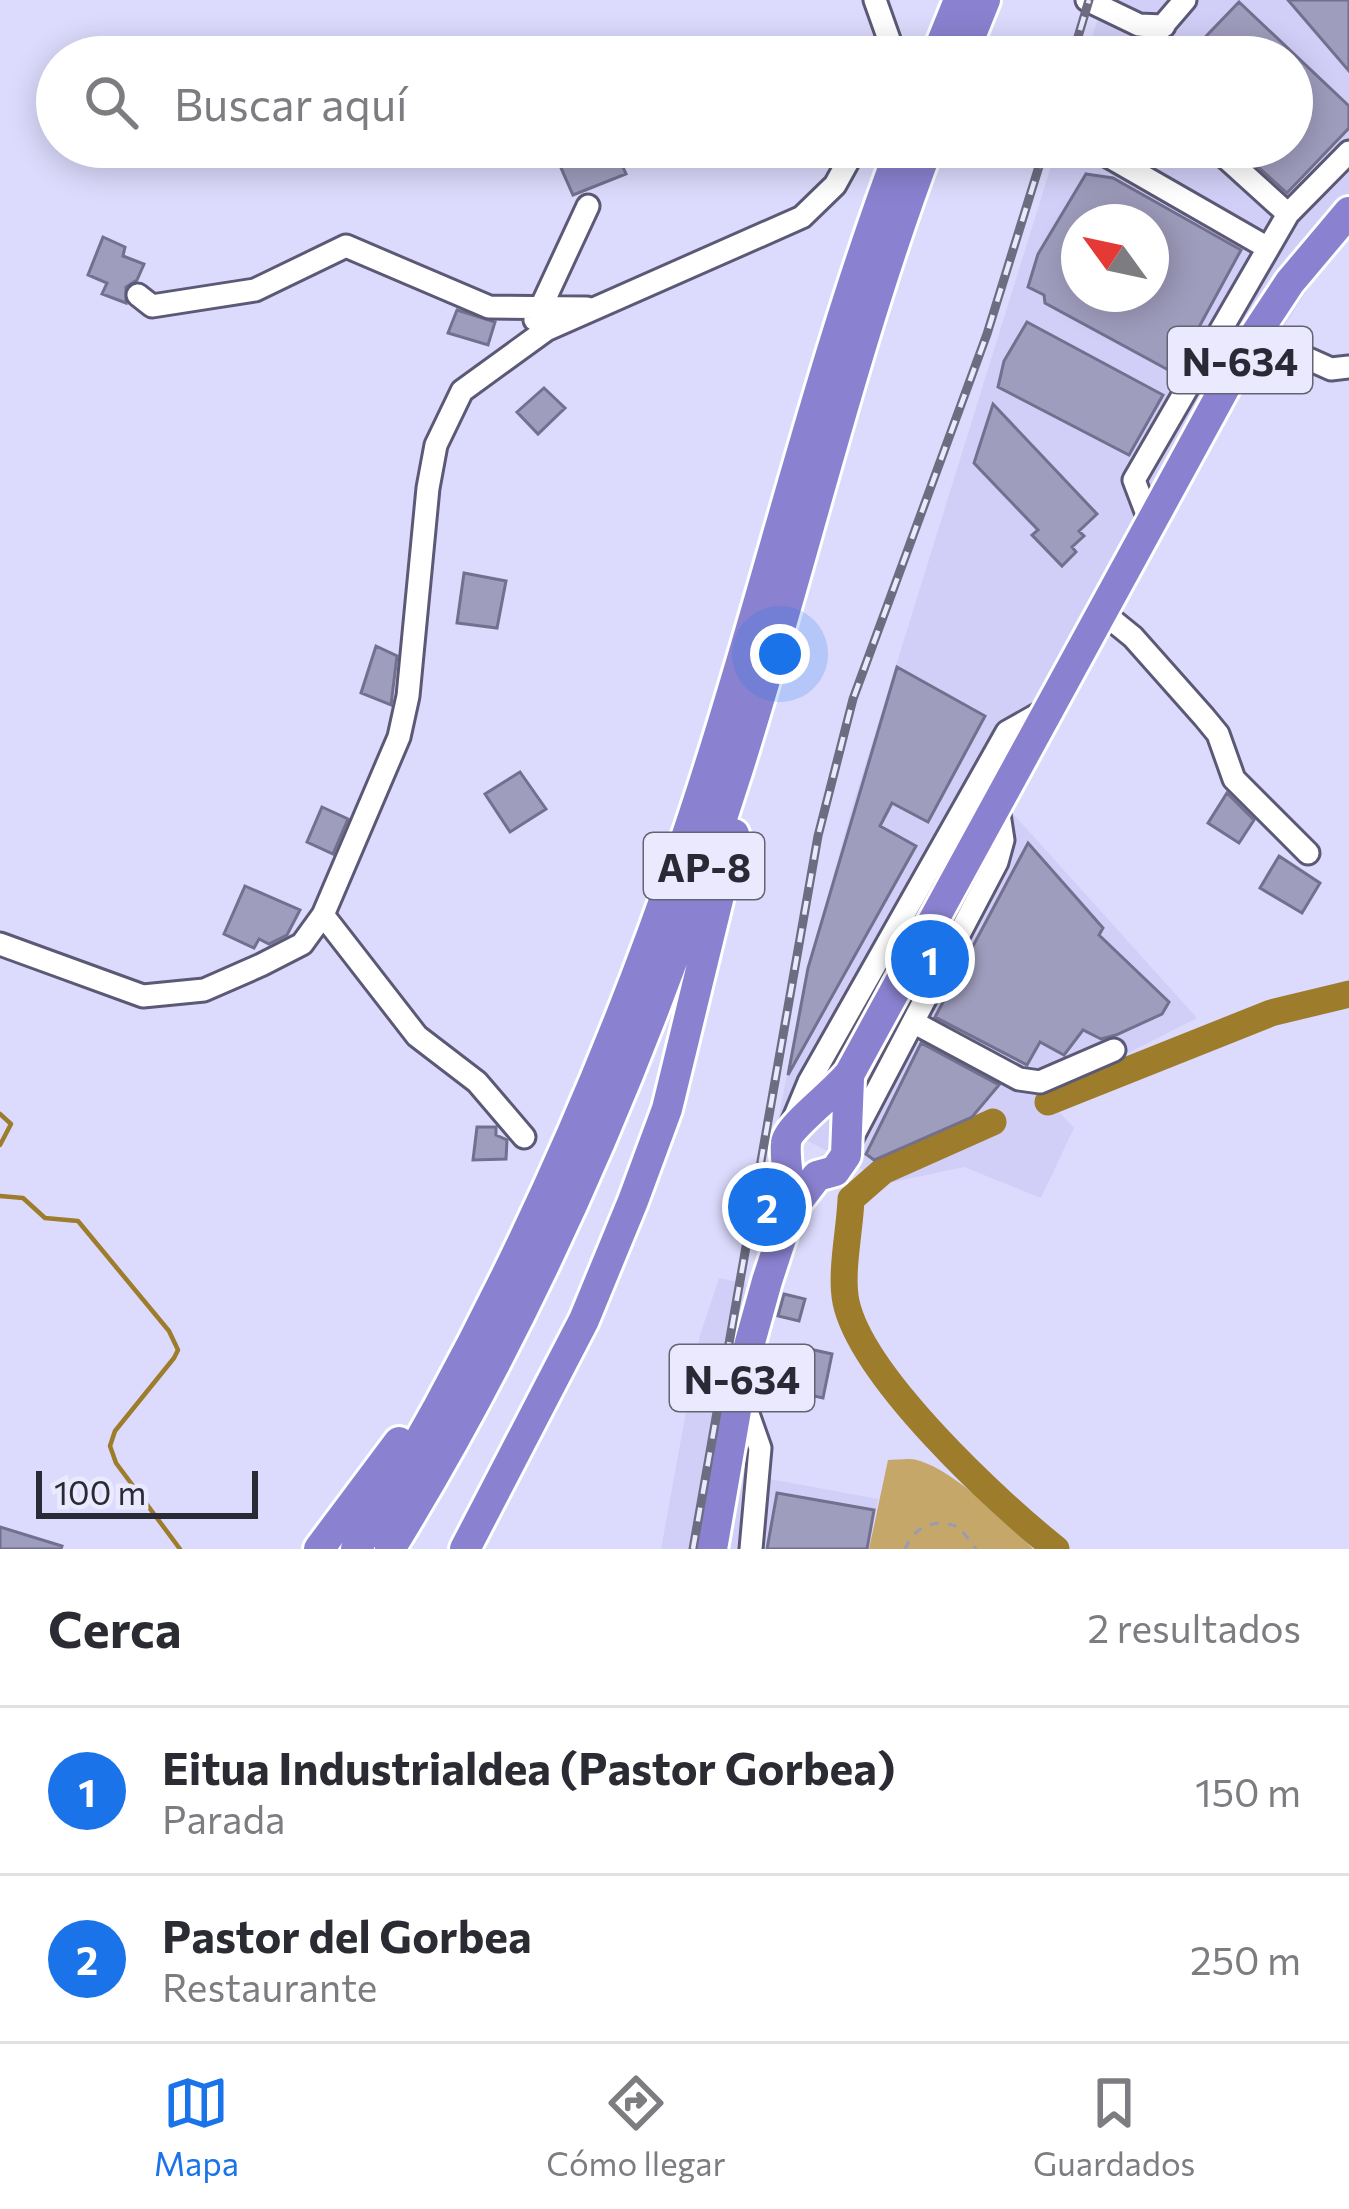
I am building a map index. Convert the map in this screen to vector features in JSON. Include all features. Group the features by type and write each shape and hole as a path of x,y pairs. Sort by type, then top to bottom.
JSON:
{"highway":[{"path":"944,36 959,0"},
{"path":"970,36 985,0"},
{"name":"AP-8","path":"356,1549 540,1209 646,955 721,725 860,254 894,168"},
{"name":"AP-8","path":"390,1549 505,1346 571,1211 695,894 786,613 851,373 921,168"},
{"name":"N-634","path":"712,1549 740,1390 790,1211 790,1161 785,1144 801,1121 850,1073 1255,335 1316,247 1349,212"},
{"path":"465,1549 584,1320 667,1109 786,613"},
{"name":"N-634","path":"790,1211 817,1177 835,1171 847,1140 850,1073"},
{"path":"801,1121 832,1118 847,1140"},
{"path":"790,1161 801,1173 817,1177"},
{"path":"319,1549 363,1495 481,1324"}],"street":[{"path":"875,0 888,36"},
{"path":"1087,0 1139,25 1164,26"},
{"path":"1155,36 1185,0"},
{"path":"1122,14 1130,36"},
{"path":"1150,522 1134,480 1288,214 1349,152"},
{"path":"0,944 143,996 166,996 204,990 302,944 322,915 399,736 408,696 426,501 442,428 462,391 527,344 593,308 802,217 836,185 845,168"},
{"path":"1127,168 1268,248"},
{"path":"1237,168 1288,214"},
{"path":"527,344 538,309 588,206"},
{"path":"138,295 152,306 255,290 346,246 467,301 538,309 593,308"},
{"path":"1255,335 1330,369 1349,368"},
{"path":"1101,611 1133,637 1204,717 1218,734 1234,779 1308,853"},
{"path":"801,1121 808,1082 1007,732 1046,710"},
{"path":"847,1140 997,862 1003,840 997,800"},
{"path":"322,915 417,1036 477,1082 524,1137"},
{"path":"913,1022 1018,1079 1040,1082 1114,1050"},
{"path":"740,1390 760,1448 751,1549"}],"path":[{"path":"905,1549 915,1533 936,1522 959,1527 976,1549"}],"shaded area":[{"path":"1105,0 1349,0 1349,240 1311,284 1171,505 1007,807 1197,1018 1044,1096 1074,1128 1041,1198 964,1167 889,1183 777,1125 808,967 853,804 1050,168 1313,168 1313,36 1092,36"},
{"path":"719,1278 747,1284 699,1549 661,1549 700,1335"},
{"path":"888,1460 917,1460 947,1474 1033,1549 869,1549"},
{"path":"743,1474 878,1499 869,1549 730,1549"}],"building":[{"path":"1288,0 1349,0 1349,71"},
{"path":"1239,2 1275,36 1206,36"},
{"path":"1313,72 1349,106 1349,128 1313,166"},
{"path":"561,168 623,168 626,174 573,195"},
{"path":"1259,168 1311,168 1287,193"},
{"path":"1086,174 1113,178 1159,204 1068,204"},
{"path":"1169,210 1241,250 1174,373 1062,312 1169,312"},
{"path":"1061,216 1061,312 1028,287 1038,254"},
{"path":"103,237 125,247 123,256 144,264 137,280 126,287 126,303 102,294 107,283 88,275"},
{"path":"457,310 495,322 488,345 448,333"},
{"path":"1027,322 1163,395 1129,455 998,387 1004,361"},
{"path":"544,388 565,408 538,434 517,412"},
{"path":"993,404 1097,514 1079,531 1084,536 1062,566 1032,535 1038,530 974,463"},
{"path":"464,573 506,581 497,628 457,623"},
{"path":"376,646 397,656 391,705 361,693"},
{"path":"897,667 985,716 928,822 892,803 880,826 916,846 788,1075 808,968"},
{"path":"520,772 546,809 510,832 485,794"},
{"path":"1227,793 1254,820 1239,843 1208,823"},
{"path":"322,807 348,819 333,854 307,842"},
{"path":"1028,843 1103,928 1099,935 1169,1002 1162,1014 1116,1035 1101,1039 1083,1030 1064,1055 1040,1042 1027,1065 935,1017"},
{"path":"1279,856 1320,883 1302,913 1260,888"},
{"path":"245,886 300,910 287,935 269,944 259,939 254,948 224,934"},
{"path":"921,1043 999,1085 972,1117 874,1160 866,1154"},
{"path":"477,1127 496,1127 496,1135 507,1140 506,1159 473,1160"},
{"path":"784,1294 805,1299 799,1321 778,1316"},
{"path":"805,1348 832,1354 823,1398 801,1393"},
{"path":"777,1493 874,1510 867,1549 767,1549"},
{"path":"0,1527 62,1546 61,1549 0,1549"}],"waterway":[{"path":"1048,1102 1271,1013 1349,994"},
{"path":"0,1114 11,1124 0,1145"},
{"path":"993,1122 883,1171 851,1199 844,1290 857,1332 904,1401 968,1470 1056,1549"},
{"path":"0,1196 23,1198 45,1218 78,1221 169,1331 178,1350 174,1358 115,1431 110,1446 116,1463 180,1549"}],"railway":[{"path":"1078,36 1089,0"},
{"path":"693,1549 818,836 853,699 987,334 1038,168"}],"place":[{"name":"Eitua Industrialdea (Pastor Gorbea)","path":"930,959"},
{"name":"Pastor del Gorbea","path":"767,1207"}]}
